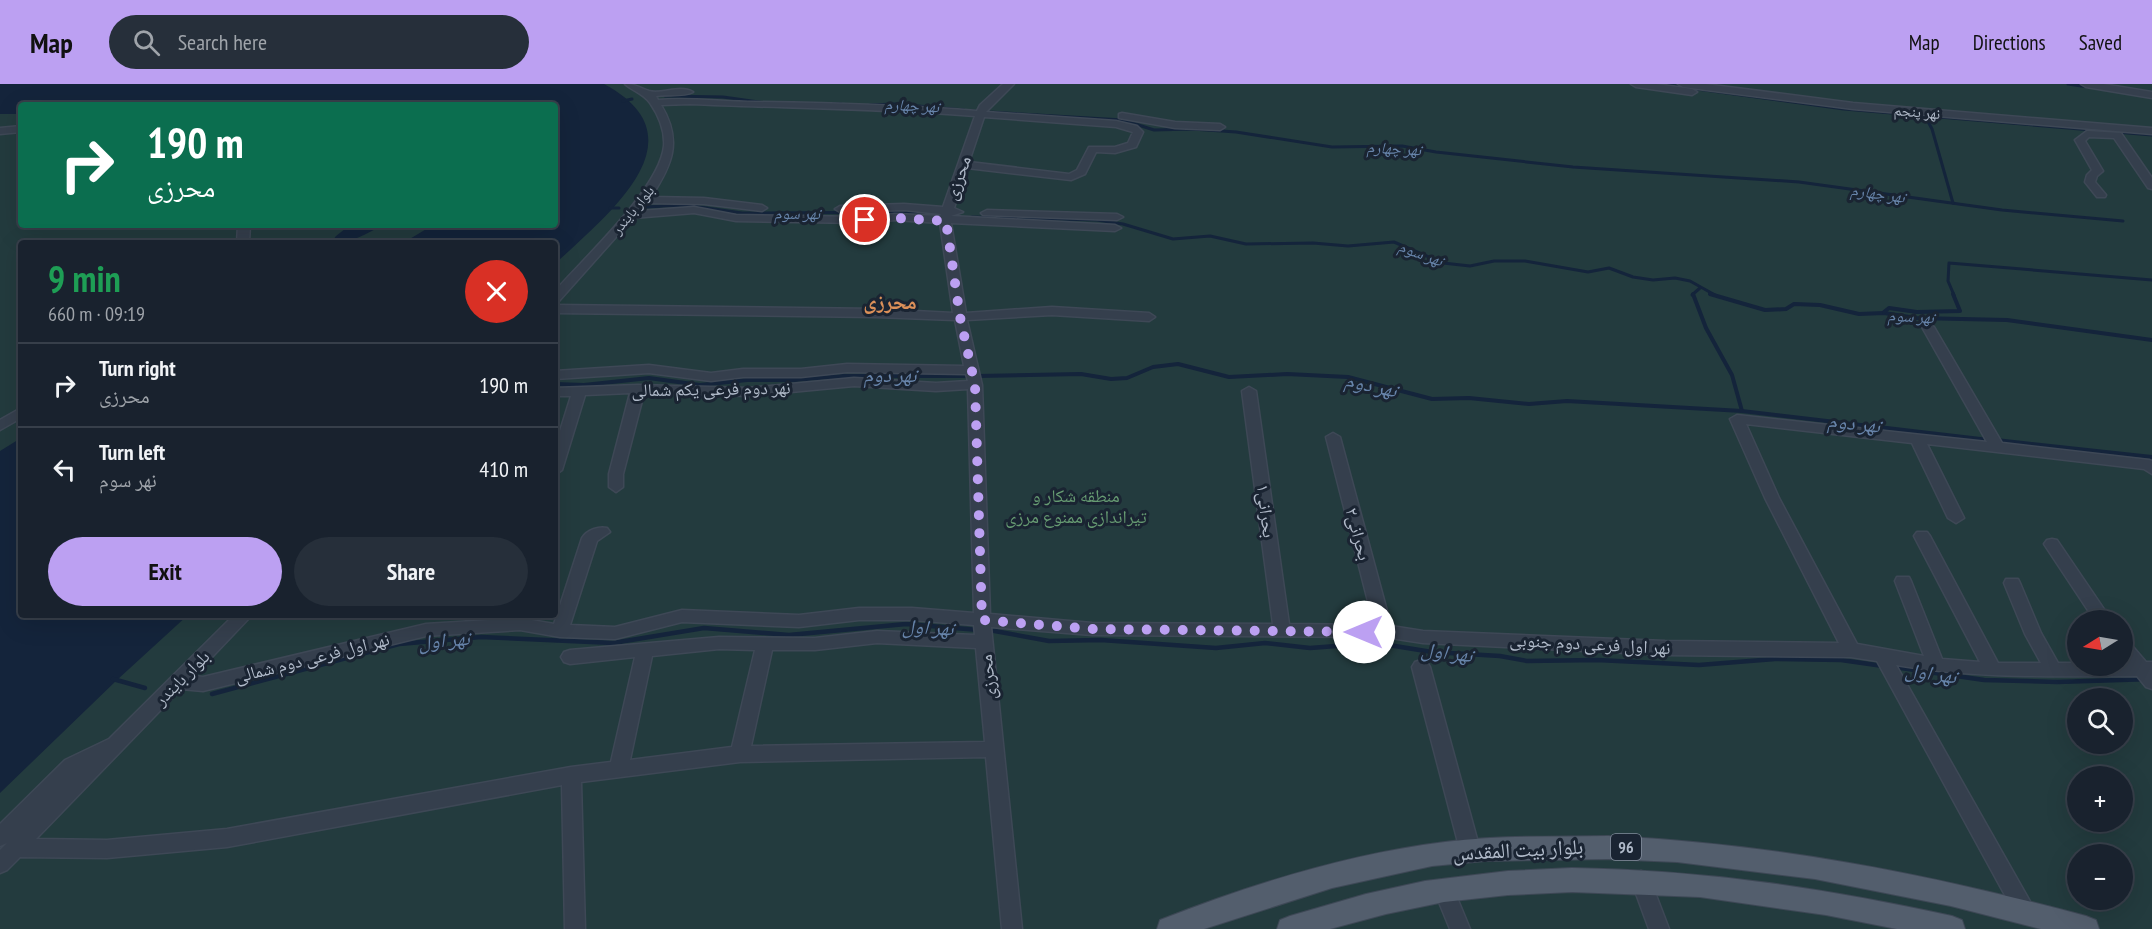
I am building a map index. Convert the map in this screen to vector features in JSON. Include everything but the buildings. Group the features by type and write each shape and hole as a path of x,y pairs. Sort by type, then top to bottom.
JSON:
{"main road":[{"name":"بلوار بیت المقدس","path":"1170,929 1237,903 1313,880 1432,855 1470,850 1624,847 1706,852 1898,882 2086,929"},
{"name":"بلوار بیت المقدس","path":"1296,928 1389,901 1444,890 1516,883 1641,880 1722,886 1892,922 1952,929"}],"street":[{"path":"630,84 652,99 862,110 886,107 1123,116 1175,125 1220,127"},
{"path":"982,111 1009,84"},
{"name":"نهر پنجم","path":"1636,84 1713,97 1745,96"},
{"name":"نهر پنجم","path":"1683,84 1745,96 1854,109 2114,131 2152,131"},
{"path":"2086,84 2152,95"},
{"path":"652,99 673,87 770,98 893,100 1116,124 1134,128 1138,132 1132,145 1115,150 1093,149 1081,172 1071,177 964,165"},
{"name":"بلوار بایندر","path":"558,295 631,215 655,183 670,146 670,135 652,99"},
{"name":"محرزی","path":"982,111 946,215 960,317 974,377 983,631 1012,929"},
{"path":"0,131 18,129"},
{"path":"2101,195 2090,182 2092,176 2098,171 2080,140 2087,134 2114,131 2152,138"},
{"path":"2114,131 2152,186"},
{"path":"643,200 704,201 749,208 779,209 904,207 946,215"},
{"path":"631,215 694,210 736,218 865,220 946,215 1116,223"},
{"path":"558,309 960,317 1052,311 1149,317"},
{"path":"1928,327 1994,442"},
{"path":"558,375 649,369 711,377 743,373 801,373 847,368 974,377"},
{"name":"نهر دوم فرعی یکم شمالی","path":"558,392 638,389 748,392 854,382 936,387 974,377"},
{"path":"616,487 616,474 638,389"},
{"name":"بحرانی۱","path":"1249,391 1282,632"},
{"path":"558,460 579,392"},
{"path":"0,426 18,414"},
{"path":"1851,650 1772,498 1737,419 1917,440 1994,442 2149,465 2152,469"},
{"name":"بحرانی۲","path":"1333,437 1384,631"},
{"path":"1917,440 1956,518"},
{"path":"560,631 590,538 602,532"},
{"path":"1922,536 1993,670"},
{"path":"2052,544 2097,610"},
{"path":"1903,581 1936,665"},
{"path":"2012,583 2033,634 2053,669"},
{"name":"نهر اول فرعی دوم شمالی","path":"178,682 202,684 426,630 522,620 560,631 615,633 682,616 799,621 859,614 912,614 983,631"},
{"name":"بلوار بایندر","path":"0,864 8,843 119,740 241,618"},
{"name":"نهر اول فرعی دوم جنوبی","path":"983,631 1092,629 1384,631 1423,637 1665,648 1851,650 1887,664 1993,670 2053,669 2147,674"},
{"path":"570,657 719,643 816,644 877,638 955,639 983,631"},
{"path":"740,754 765,644"},
{"path":"619,769 645,650"},
{"path":"2133,658 2147,674"},
{"path":"1887,664 2025,912"},
{"path":"1421,668 1470,850"},
{"path":"8,843 106,849 227,838 571,775 740,754 995,749"},
{"path":"571,775 575,929"},
{"path":"1641,880 1659,929"},
{"path":"1444,890 1460,929"}],"green space":[{"name":"منطقه شکار و تیراندازی ممنوع مرزی","path":"0,84 2152,84 2152,929 0,929"}],"water":[{"path":"0,84 604,84 634,106 647,129 647,152 637,177 620,200 558,261 558,240 408,240 428,228 558,228 558,102 18,102 18,114 0,114"},
{"path":"346,228 378,228 352,240 333,240"},
{"path":"18,440 18,618 185,618 0,793 0,451"}],"waterway":[{"path":"1660,84 1844,109 2152,135"},
{"path":"2068,84 2088,87"},
{"name":"نهر چهارم","path":"665,96 723,97 765,103 841,104"},
{"path":"623,101 632,99"},
{"name":"نهر چهارم","path":"870,105 895,104 964,110"},
{"name":"نهر چهارم","path":"971,111 1123,120 1154,130 1192,129 1236,132 1332,147 1402,146 1436,152 1573,167 1799,182 2002,210 2123,221"},
{"path":"1925,116 1932,129 1953,203"},
{"name":"نهر سوم","path":"645,207 686,205 742,213 925,212 944,215"},
{"path":"610,208 619,208"},
{"name":"نهر سوم","path":"972,217 1097,220 1123,224 1173,239 1210,236 1246,244 1313,243 1348,246 1394,242 1443,263 1470,266 1494,261 1525,261 1588,272 1609,268 1633,277 1653,280 1675,278 1690,281 1715,295"},
{"path":"1954,295 1948,281 1949,263 2152,280"},
{"path":"1693,294 1700,288"},
{"path":"1693,294 1706,328 1732,375 1742,411"},
{"name":"نهر سوم","path":"1710,294 1765,310 1786,309 1794,304 1820,305 1859,314 1884,313 1916,318 2007,320 2152,340"},
{"path":"1884,312 1889,308 1917,312 1960,311 1953,294"},
{"name":"نهر دوم","path":"977,376 1081,374 1111,379 1127,378 1153,367 1178,364 1229,377 1287,374 1348,377 1432,399 1469,398 1529,404 1567,401 1742,411"},
{"name":"نهر دوم","path":"558,384 584,385 649,378 700,385 747,380 794,380 844,376 970,376"},
{"name":"نهر دوم","path":"1742,411 1989,440"},
{"name":"نهر دوم","path":"1996,440 2152,457"},
{"name":"نهر اول","path":"212,694 399,644 481,637 613,643 704,628 789,635 906,624 979,630"},
{"name":"نهر اول","path":"989,630 1049,641 1101,640 1216,648 1265,643 1310,648 1376,643 1432,652 1500,656 1527,661 1597,660 1699,665 1775,659 1841,660 1883,666"},
{"name":"نهر اول","path":"1894,667 1984,680 2057,682 2152,679"},
{"path":"113,679 145,688"}],"district":[{"name":"محرزی","path":"890,302"}],"route":[{"path":"865,220 895,218 946,221 960,317 975,385 982,620 1092,629 1364,632"}]}
